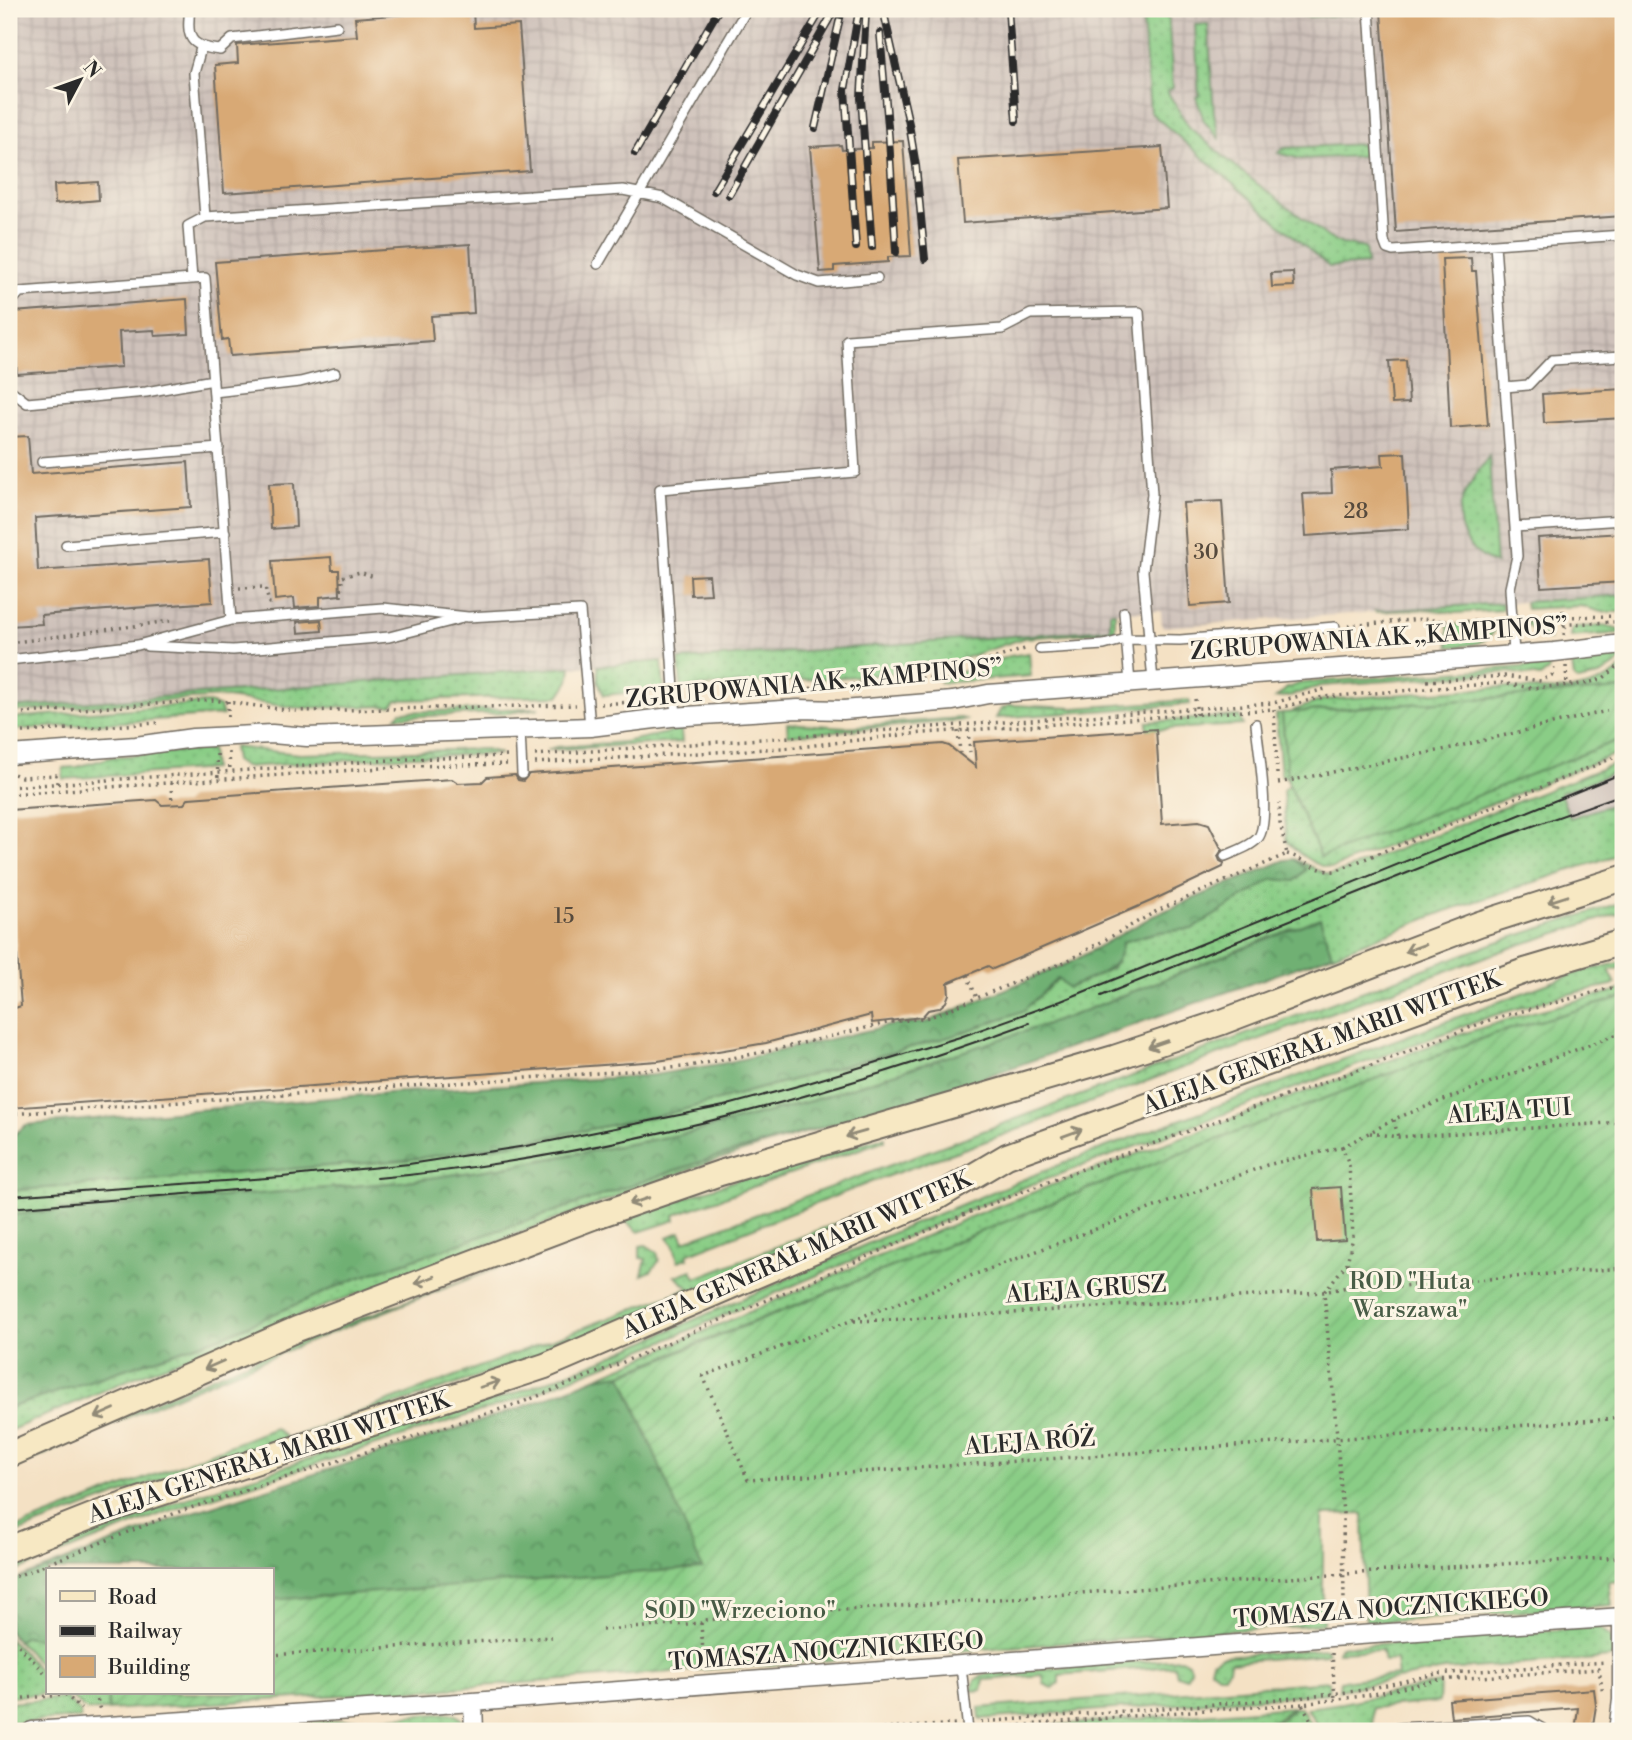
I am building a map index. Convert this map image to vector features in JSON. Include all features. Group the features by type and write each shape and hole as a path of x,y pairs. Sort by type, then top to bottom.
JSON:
{"main road":[{"path":"9,1455 297,1329 593,1217 720,1173 1114,1058 1222,1022 1479,924 1623,878"},
{"name":"ALEJA GENERAŁ MARII WITTEK","path":"9,1549 100,1513 545,1366 936,1198 1007,1156 1499,980 1623,942"}],"street":[{"name":"ZGRUPOWANIA AK „KAMPINOS”","path":"9,755 136,746 199,737 272,734 307,737 520,730 590,727 676,716 798,709 843,710 953,701 988,694 1623,644"},
{"name":"TOMASZA NOCZNICKIEGO","path":"32,1731 473,1702 705,1677 961,1666 1623,1617"},
{"path":"1618,1731 1622,1700 1623,1617"},
{"path":"473,1702 474,1731"}],"lane":[{"path":"190,9 190,38 201,48 220,50 232,39 337,26"},
{"path":"598,264 747,9"},
{"path":"1368,9 1386,247 1393,251 1623,235"},
{"path":"201,48 194,73 205,217"},
{"path":"192,279 188,226 205,217 623,190 663,198 797,275 819,283 877,278"},
{"path":"1495,244 1517,556 1510,588 1514,654"},
{"path":"9,304 20,292 205,278 231,620"},
{"path":"676,716 660,489 855,472 847,340 1002,329 1031,314 1139,312 1152,494 1143,571 1153,681"},
{"path":"1505,387 1528,385 1552,360 1623,356"},
{"path":"214,392 300,382 335,373"},
{"path":"9,384 9,389 27,403 146,392 213,380"},
{"path":"42,462 219,449"},
{"path":"1515,527 1623,520"},
{"path":"66,545 225,532"},
{"path":"9,660 138,645 231,620 383,608 468,617 580,611 590,727"},
{"path":"1124,612 1130,683"},
{"path":"138,645 233,650 389,637 468,617"},
{"path":"1040,649 1104,645 1126,639 1180,640 1335,627"},
{"path":"1224,856 1254,841 1263,825 1264,804 1256,724"},
{"path":"520,730 522,765"},
{"path":"961,1666 968,1728"},
{"path":"1387,1731 1440,1725 1529,1721 1546,1731"}],"path":[{"path":"331,598 343,597 342,577 360,572 374,577"},
{"path":"237,588 265,587 269,603 281,602"},
{"path":"1563,610 1564,639"},
{"path":"1335,627 1422,619 1461,622 1623,616"},
{"path":"1552,617 1553,639"},
{"path":"9,643 181,619"},
{"path":"1564,632 1566,627 1574,623 1614,622"},
{"path":"802,690 928,678 1021,649 1040,649"},
{"path":"9,794 411,766 522,765 798,747 958,730 1274,709 1323,697 1501,683 1528,688 1567,686 1596,682 1623,663"},
{"path":"1566,664 1567,686"},
{"path":"1423,682 1504,676 1541,681 1552,676 1554,665"},
{"path":"9,787 411,759 522,765 1273,703 1328,689"},
{"path":"1195,699 1196,715"},
{"path":"228,701 228,723"},
{"path":"9,714 228,701 295,711 638,702"},
{"path":"1274,709 1278,783 1447,749 1608,711"},
{"path":"9,733 160,723"},
{"path":"958,730 960,753"},
{"path":"968,730 970,752"},
{"path":"229,747 230,771"},
{"path":"216,749 218,780"},
{"path":"9,1114 684,1067 769,1051 891,1022 921,1019 1068,961 1157,911 1287,855 1300,858 1321,870 1335,871 1623,756"},
{"path":"9,775 56,775 57,790"},
{"path":"171,783 172,804"},
{"path":"1279,796 1280,823 1287,855"},
{"path":"967,975 977,998"},
{"path":"9,1578 181,1511 523,1402 975,1210 1077,1171 1492,1019 1623,985"},
{"path":"851,1321 1267,1165 1342,1147 1394,1120 1623,1032"},
{"path":"1394,1120 1398,1137"},
{"name":"ALEJA TUI","path":"1368,1133 1398,1137 1623,1122"},
{"path":"1335,1699 1331,1637 1344,1604 1343,1514 1324,1292 1347,1262 1353,1237 1349,1164 1342,1147"},
{"path":"1347,1262 1370,1285"},
{"name":"ALEJA GRUSZ","path":"851,1321 950,1318 1114,1304 1324,1292 1356,1285 1402,1286 1623,1268"},
{"name":"ALEJA RÓŻ","path":"851,1321 703,1376 748,1480 1623,1418"},
{"path":"602,1630 701,1623 705,1620 1415,1569 1623,1557"},
{"path":"701,1623 705,1677"},
{"path":"9,1635 46,1674"},
{"path":"273,1655 552,1637"},
{"path":"944,1731 1364,1690 1436,1674 1622,1661"},
{"path":"855,1731 1014,1729 1099,1719 1302,1704 1438,1680 1599,1669 1601,1692 1605,1700 1622,1700"},
{"path":"9,1699 65,1694 87,1716"},
{"path":"96,1694 100,1714 114,1713 116,1725"},
{"path":"1302,1704 1317,1731"},
{"path":"1099,1719 1102,1731"}],"shaded area":[{"path":"9,9 1623,9 1623,595 1162,627 1161,611 1110,612 1110,629 9,708"},
{"path":"1623,769 1623,801 1570,818 1560,793"}],"green space":[{"path":"1142,9 1168,9 1173,88 1167,91 1189,127 1247,176 1329,238 1342,244 1365,248 1367,264 1329,267 1150,112"},
{"path":"1282,9 1353,9 1354,14 1307,17"},
{"path":"1208,24 1214,113 1220,140 1204,121 1196,97 1199,96 1195,25"},
{"path":"1362,144 1363,156 1301,159 1278,153 1284,148"},
{"path":"1489,456 1496,564 1471,546 1461,529 1460,519 1465,492"},
{"path":"1623,595 1623,612 1601,612 1581,606 1526,609 1525,602"},
{"path":"1502,603 1502,610 1456,613 1426,609 1375,611"},
{"path":"1110,612 1115,612 1115,631 1024,638 932,669 681,688 679,660 1110,629"},
{"path":"1524,622 1543,623 1549,639 1537,634"},
{"path":"1499,624 1484,640 1471,645 1449,647 1448,625"},
{"path":"1605,626 1623,633 1570,637 1575,627"},
{"path":"1029,653 1031,676 940,683 940,679 1010,656"},
{"path":"1623,654 1623,660 1599,676 1579,681 1574,678 1572,663 1592,659 1596,662 1599,658"},
{"path":"662,661 664,690 604,695 598,682 598,666"},
{"path":"1550,665 1548,671 1540,677 1508,672 1320,686 1276,698 1287,688 1301,683"},
{"path":"571,667 569,681 559,696 397,700 392,706 297,708 220,697 9,712 9,708"},
{"path":"1623,667 1623,689 1293,712 1323,700 1504,687 1567,690 1596,684"},
{"path":"1623,689 1623,738 1321,857 1288,782 1282,713"},
{"path":"1189,700 1190,704 996,718 1001,709 1010,705 1074,708"},
{"path":"209,703 220,707 223,715 9,730 9,718"},
{"path":"539,708 508,713 396,717 401,712"},
{"path":"1282,713 1287,779 1281,775 1276,714"},
{"path":"1239,716 1243,725 1147,730 1147,722"},
{"path":"960,718 968,720 788,735 787,723 846,727"},
{"path":"681,730 682,742 547,750 624,742"},
{"path":"1623,738 1623,753 1333,868 1307,858 1286,840 1283,790 1289,785 1321,857"},
{"path":"233,747 300,754 486,749 501,754 412,756 244,767 235,761"},
{"path":"211,749 213,769 63,779 63,768 112,757"},
{"path":"1623,760 1623,769 1560,793 1570,818 1623,801 1623,853 1446,911 1332,955 1320,918 1066,1018 811,1101 689,1133 500,1168 401,1182 9,1215 9,1191 405,1160 519,1143 667,1114 952,1036 1022,1011 1059,978 1068,988 1112,968 1121,942 1158,932 1192,929 1273,879 1295,881 1302,864 1294,859 1328,875 1343,871"},
{"path":"1294,859 1306,869 1295,881 1273,879 1192,929 1158,932 1122,942 1117,960 1104,972 1068,988 1058,978 1023,1011 952,1036 667,1114 519,1143 405,1160 9,1191 9,1139 26,1125 387,1093 654,1075 725,1063 892,1025 927,1022 1071,962 1155,915 1285,860"},
{"path":"1623,902 1623,912 1516,946 871,1182 687,1254 688,1258 678,1261 668,1237 680,1232 684,1241 1497,942"},
{"path":"1320,918 1332,955 914,1102 712,1158 355,1279 223,1336 9,1408 9,1215 401,1182 500,1168 689,1133 811,1101 1066,1018"},
{"path":"1623,962 1623,968 1609,970 1616,984 1560,996 1492,1016 1011,1192 669,1339 519,1399 163,1513 9,1574 9,1565 104,1527 516,1393 602,1360 906,1227 1066,1162 1579,972"},
{"path":"1623,989 1623,997 1494,1034 1075,1194 621,1374 595,1378 977,1214 1047,1187 1459,1035 1529,1013"},
{"name":"ROD \"Huta Warszawa\"","path":"1623,997 1623,1581 1609,1582 1612,1605 1366,1623 1363,1514 1323,1515 1323,1624 482,1686 109,1710 107,1694 273,1694 273,1600 702,1568 622,1375 1075,1194 1494,1034"},
{"path":"827,1126 707,1163 135,1377 9,1431 9,1408 222,1336 355,1279 712,1158"},
{"path":"885,1137 885,1140 674,1215 675,1220 639,1232 623,1219 780,1165"},
{"path":"870,1210 873,1212 665,1304 538,1355 452,1386 298,1435 689,1288 675,1276 692,1270 696,1278"},
{"path":"646,1245 657,1252 659,1261 651,1271 642,1275 646,1259 640,1258 640,1246"},
{"path":"510,1263 195,1388 9,1471 9,1468 160,1399 293,1343"},
{"path":"621,1374 703,1568 273,1600 273,1568 46,1568 46,1640 25,1636 17,1641 9,1632 9,1582 187,1514 523,1407 595,1378"},
{"path":"275,1428 287,1439 146,1485 9,1536 9,1531"},
{"path":"1599,1627 1610,1636 1614,1655 1610,1658 1444,1670 1339,1690 1340,1681 1398,1675 1396,1660 1384,1661 1382,1650 1338,1652 1339,1647"},
{"path":"25,1636 46,1640 46,1671 17,1641"},
{"path":"9,1638 46,1677 46,1694 9,1697"},
{"path":"1326,1649 1326,1654 1230,1662 1224,1675 1218,1675 1210,1669 1212,1661 1221,1656"},
{"path":"1181,1659 1188,1663 1191,1670 1186,1678 1177,1675 1175,1666 1059,1675 1059,1683 1053,1688 1044,1684 1043,1675 984,1680 982,1690 971,1691 975,1680 988,1673"},
{"path":"1329,1681 1328,1693 980,1719 979,1708"},
{"path":"1440,1683 1439,1702 1372,1708 1373,1731 1320,1731 1307,1708 1342,1703"},
{"path":"69,1694 107,1694 109,1710 86,1711"},
{"path":"66,1698 80,1712 81,1718 9,1723 9,1703"},
{"path":"1293,1707 1260,1731 1017,1731 1017,1728"},
{"path":"1296,1707 1301,1707 1314,1731 1265,1731"},
{"path":"449,1713 461,1719 466,1731 191,1731"}],"building":[{"path":"473,9 474,28 519,25 530,171 224,193 215,65 238,63 237,45 357,36 355,18"},
{"path":"1623,9 1623,216 1396,232 1381,11"},
{"path":"903,141 911,256 888,257 888,262 834,266 834,271 820,272 810,147 841,145 842,150 872,148 872,142"},
{"path":"1162,147 1167,208 963,223 958,160"},
{"path":"98,182 99,200 55,204 54,185"},
{"path":"470,244 474,313 431,316 433,341 230,356 228,339 222,340 215,262"},
{"path":"1471,258 1472,271 1476,271 1488,425 1450,428 1442,259"},
{"path":"1293,272 1294,286 1272,287 1271,273"},
{"path":"187,299 189,334 155,336 154,330 119,332 121,367 17,374 13,312"},
{"path":"1406,360 1409,403 1392,404 1389,361"},
{"path":"1623,389 1623,418 1544,423 1542,394"},
{"path":"28,436 31,474 188,462 191,507 35,518 38,571 209,559 212,602 41,615 42,624 9,626 9,437"},
{"path":"1405,453 1409,529 1306,536 1303,494 1332,493 1331,470 1383,466 1382,454"},
{"path":"294,483 296,527 271,529 269,484"},
{"path":"1222,501 1229,603 1190,606 1183,503"},
{"path":"1623,533 1623,582 1541,587 1538,538"},
{"path":"331,557 332,570 339,570 340,595 320,597 320,606 295,608 294,598 275,600 272,561"},
{"path":"709,575 711,594 691,595 690,576"},
{"path":"321,620 322,631 298,633 297,622"},
{"path":"1156,729 1162,824 1199,821 1209,824 1222,850 1218,856 1224,863 1223,867 993,969 988,966 948,983 949,994 946,1002 939,1008 928,1010 922,1017 872,1023 871,1015 766,1043 658,1061 9,1108 9,1010 21,1006 13,903 9,903 9,810 156,800 162,805 184,804 189,798 452,779 458,783 482,782 487,777 515,775 518,780 523,781 529,774 943,744 976,767 974,742"},
{"path":"1341,1187 1345,1240 1317,1242 1313,1189"},
{"path":"1594,1689 1596,1706 1592,1731 1575,1731 1578,1708 1451,1718 1449,1700"}],"tram line":[{"path":"9,1196 282,1177 409,1164 526,1146 724,1106 960,1037 1061,1001 1623,773"},
{"path":"1101,996 1457,853 1623,794"},
{"path":"377,1178 543,1156 708,1121 870,1076 1029,1023"},
{"path":"9,1208 248,1189"}],"railway":[{"path":"635,153 719,9"},
{"path":"714,191 822,9"},
{"path":"729,195 835,9"},
{"path":"815,128 842,9"},
{"path":"856,247 845,90 859,9"},
{"path":"883,9 909,124 925,259"},
{"path":"1008,9 1016,121"},
{"path":"866,12 861,98 872,247"},
{"path":"880,33 896,252"}],"park label":[{"name":"SOD \"Wrzeciono\"","path":"740,1611"}]}
